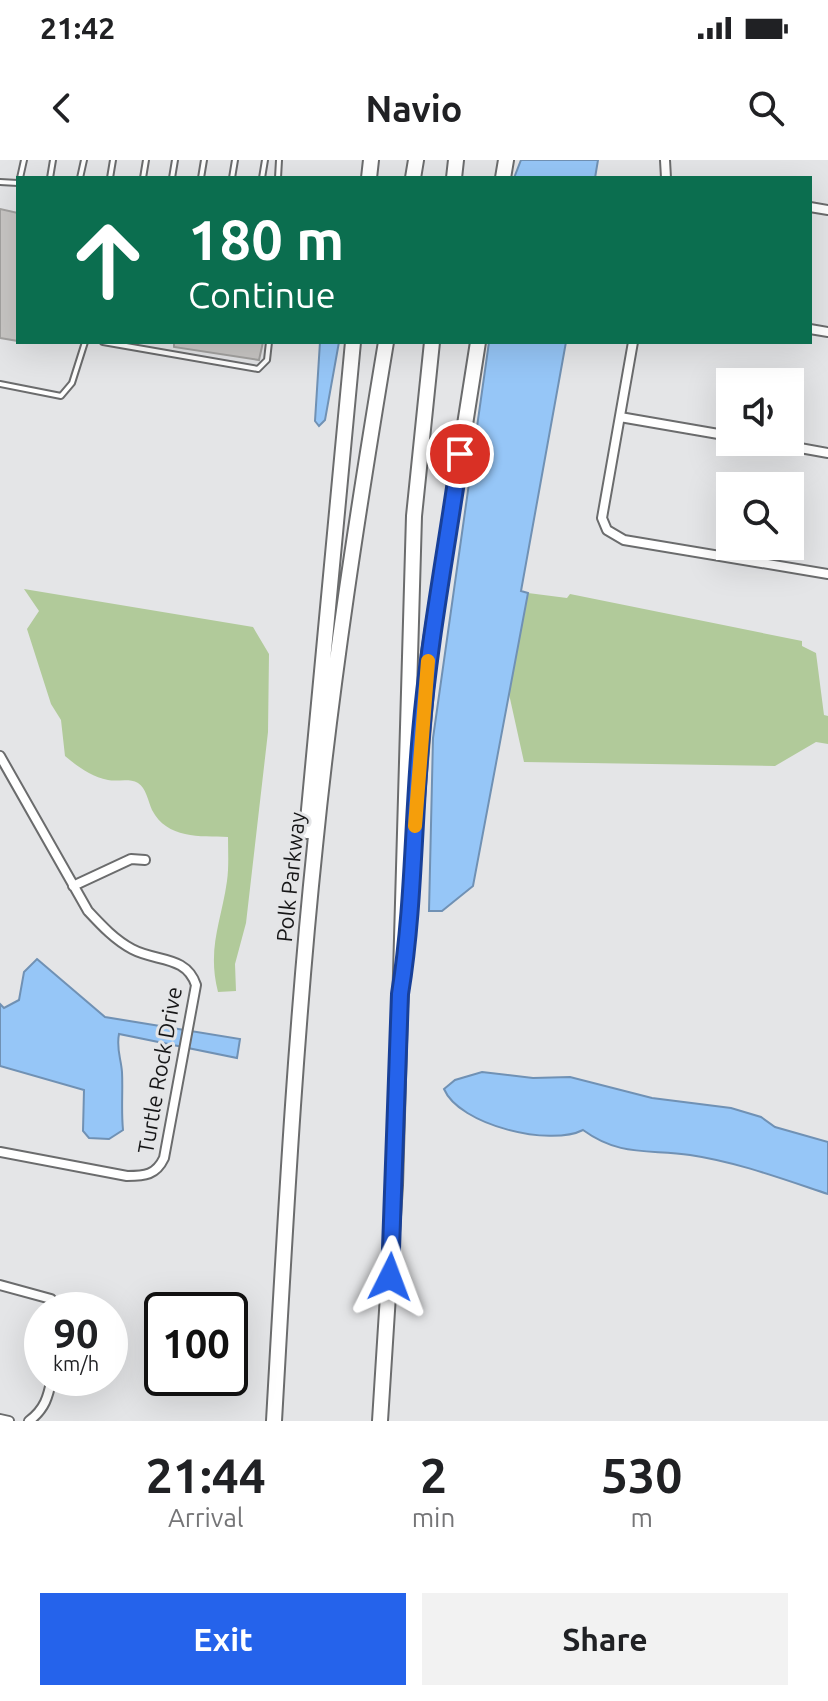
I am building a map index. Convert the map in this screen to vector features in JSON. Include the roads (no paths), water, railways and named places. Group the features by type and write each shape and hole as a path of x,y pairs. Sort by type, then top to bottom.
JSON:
{"highway":[{"path":"300,999 300,918 353,344"},
{"name":"Polk Parkway","path":"274,1421 300,999 342,617 386,344"},
{"path":"380,1421 395,1185 414,516 432,344"},
{"path":"400,994 407,955 429,653 478,344"}],"street":[{"path":"633,344 602,518 607,530 624,540 828,574"},
{"path":"620,417 716,434"},
{"path":"804,449 828,453"},
{"name":"Turtle Rock Drive","path":"0,756 73,886 106,931 135,951 180,964 192,973 196,985 164,1158 159,1169 145,1176 127,1176 0,1152"},
{"path":"73,886 131,859 145,860"},
{"path":"0,1285 26,1292"},
{"path":"29,1421 40,1413 48,1396"},
{"path":"0,1419 9,1421"}],"lane":[{"path":"0,384 61,396 72,383 84,344"},
{"path":"114,344 258,369 267,360 269,344"}],"water":[{"path":"521,160 598,160 595,176 515,176"},
{"path":"320,344 339,344 325,420 319,426 315,421"},
{"path":"489,344 566,344 521,591 528,593 473,886 442,911 429,911 433,738"},
{"path":"37,959 105,1017 240,1039 237,1058 119,1034 123,1130 109,1139 89,1138 83,1131 84,1090 0,1066 0,1004 4,1008 19,1000 24,972"},
{"path":"482,1072 533,1078 570,1077 652,1098 731,1108 761,1117 775,1127 828,1142 828,1194 725,1162 622,1148 583,1130 549,1136 528,1134 486,1122 453,1102 444,1089 455,1080"}]}
